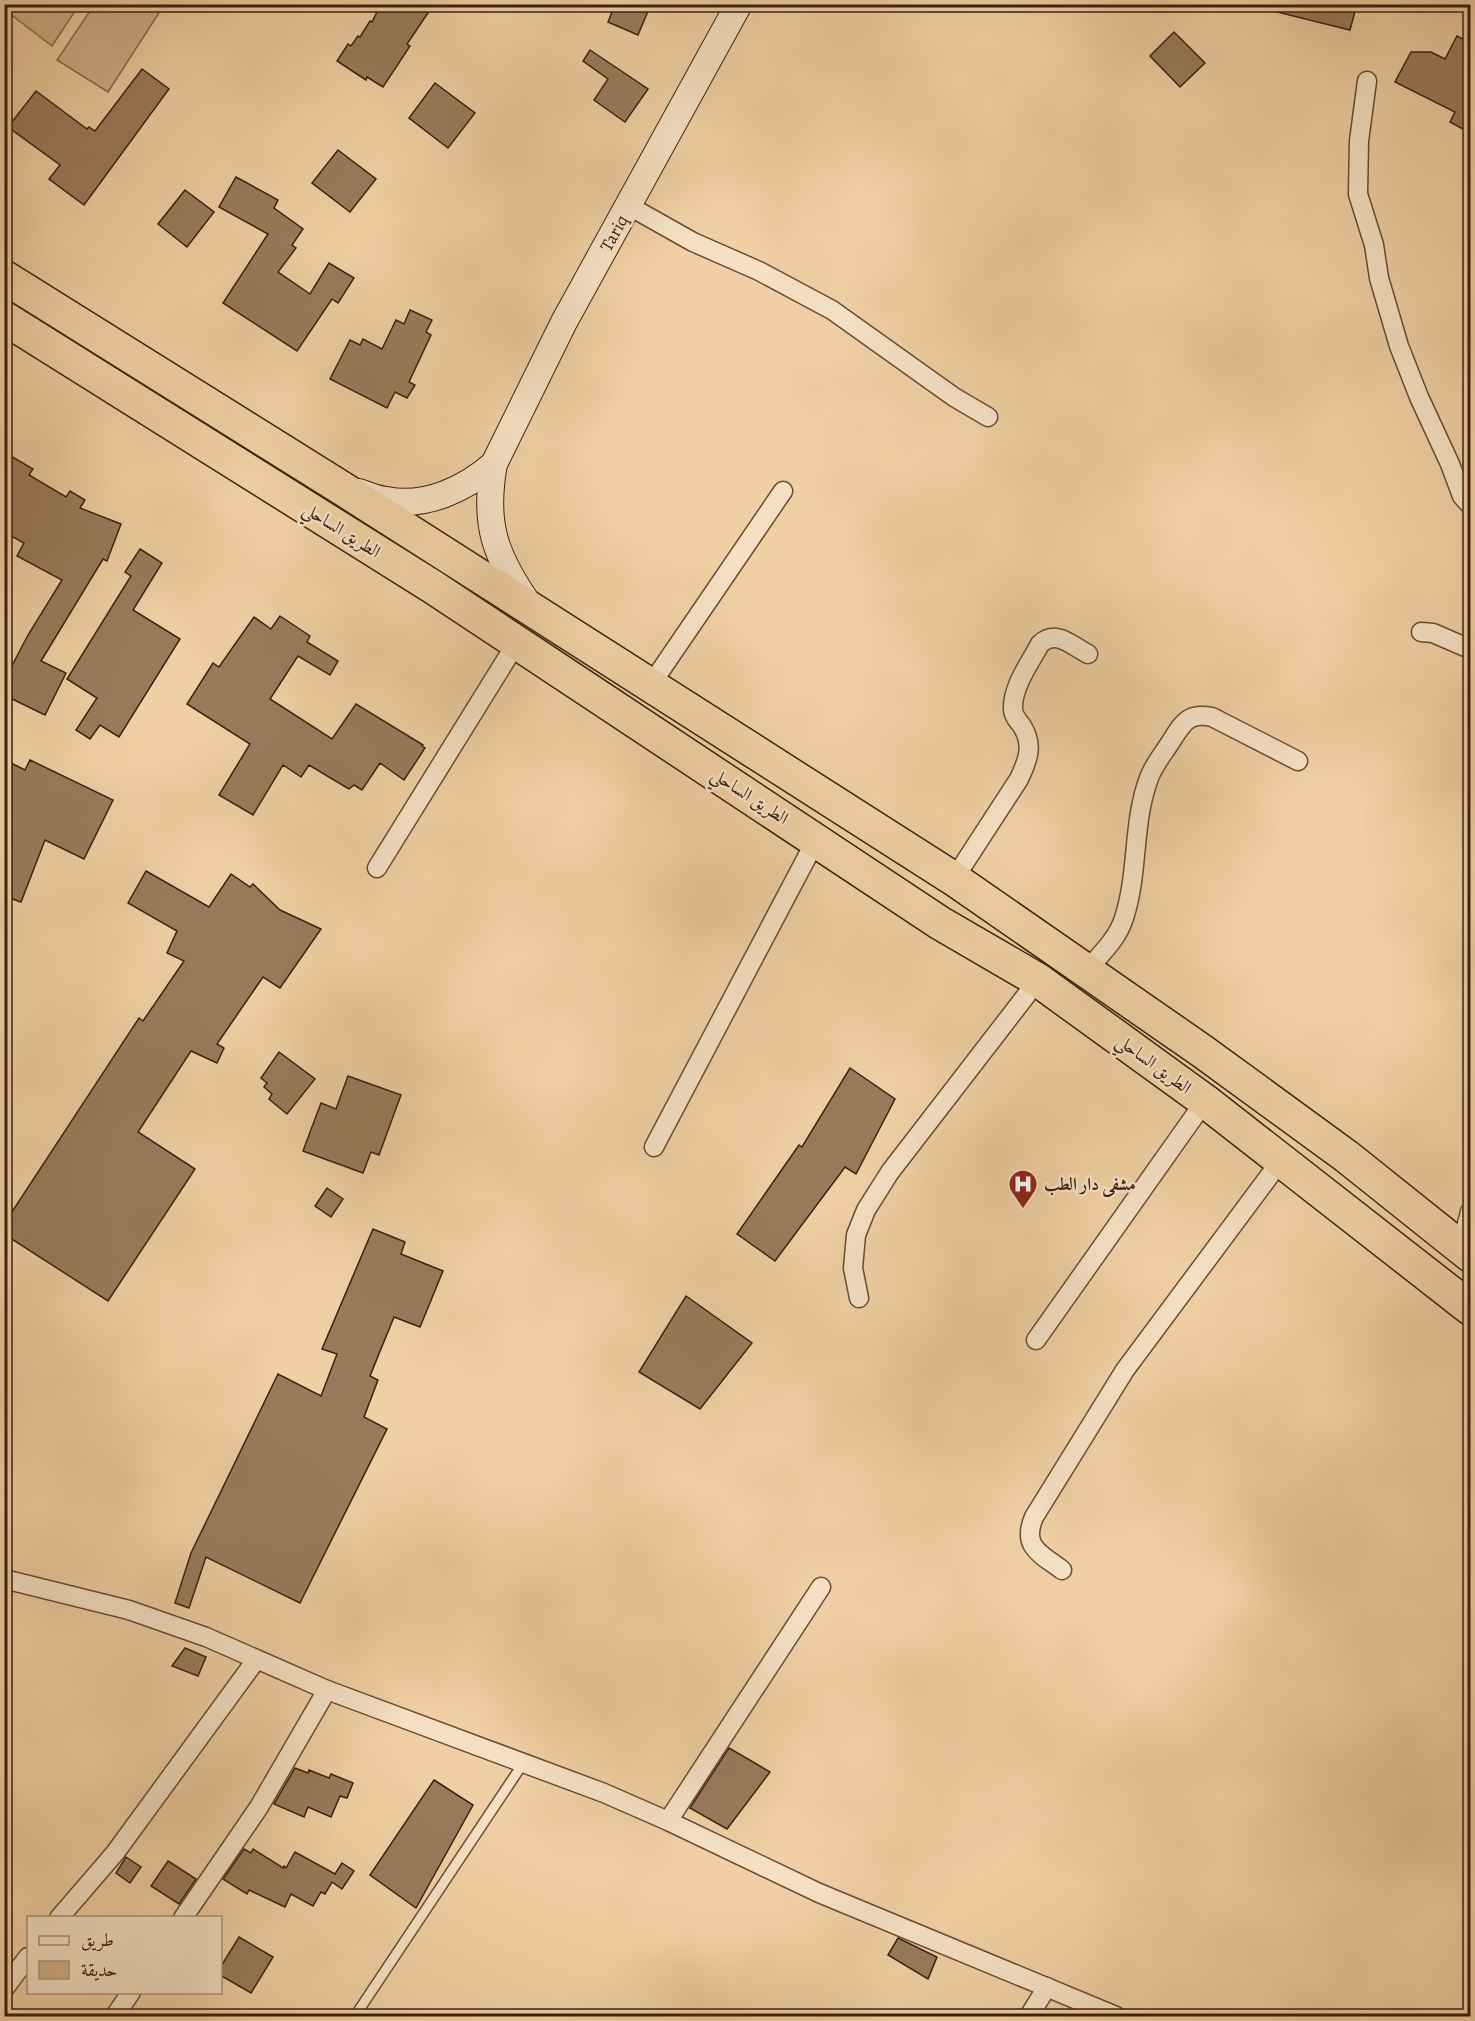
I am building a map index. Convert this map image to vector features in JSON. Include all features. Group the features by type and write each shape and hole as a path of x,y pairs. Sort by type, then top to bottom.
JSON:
{"highway":[{"name":"الطريق الساحلي","path":"4,277 340,487 954,879 1202,1051 1346,1156 1466,1250"},
{"name":"الطريق الساحلي","path":"9,323 517,642 940,923 1038,980 1282,1159 1470,1308"}],"main road":[{"name":"Tariq","path":"494,464 564,322 739,4"},
{"path":"340,487 387,501 434,498 477,479 494,464"},
{"path":"494,464 489,513 494,538 502,562 531,609"}],"street":[{"path":"1367,81 1359,141 1358,194 1371,234 1379,278 1399,346 1419,397 1447,455 1462,496 1470,506"},
{"path":"629,206 693,242 759,271 832,310 954,397 988,417"},
{"path":"650,686 783,491"},
{"path":"1421,632 1433,633 1470,649"},
{"path":"954,879 1019,778 1027,761 1030,748 1026,734 1013,712 1014,698 1040,644 1047,638 1054,637 1088,654"},
{"path":"377,868 517,642"},
{"path":"1087,970 1112,941 1124,920 1132,886 1141,805 1149,776 1183,723 1193,716 1212,717 1298,761"},
{"path":"654,1147 816,840"},
{"path":"859,1298 854,1257 856,1235 866,1210 890,1172 1038,980"},
{"path":"1036,1340 1205,1101"},
{"path":"1062,1570 1033,1549 1029,1539 1029,1527 1034,1517 1125,1370 1282,1159"},
{"path":"1466,1250 1470,1212"},
{"path":"4,1579 129,1610 206,1636 327,1690 524,1762 668,1821 819,1893 1116,2016"},
{"path":"668,1821 821,1587"},
{"path":"60,1916 115,1853 256,1660"},
{"path":"184,1916 259,1807 327,1690"},
{"path":"4,1989 27,1958"},
{"path":"1029,2016 1047,1987"},
{"path":"115,2016 130,1994"}],"lane":[{"path":"356,2016 524,1762"}],"green space":[{"path":"4,5 79,5 52,46 5,10"},
{"path":"94,5 164,5 108,92 57,60"}],"building":[{"path":"381,4 434,4 407,44 410,46 383,87 367,77 366,80 337,61 348,44 351,46 370,21 372,22"},
{"path":"615,4 651,4 638,35 608,22"},
{"path":"1270,4 1357,4 1350,30 1269,10"},
{"path":"1174,32 1205,63 1180,87 1150,56"},
{"path":"1457,36 1470,43 1470,133 1450,122 1455,112 1395,82 1411,52 1431,52 1445,59"},
{"path":"590,50 648,89 625,122 594,100 608,79 583,61"},
{"path":"142,69 169,89 84,205 49,179 60,165 8,127 36,91 87,129 89,127 95,131"},
{"path":"435,83 475,113 448,148 409,118"},
{"path":"338,150 376,179 350,212 312,183"},
{"path":"236,177 278,200 274,208 303,229 292,245 296,248 278,272 310,294 329,263 354,278 338,303 332,299 297,351 223,303 268,234 219,207"},
{"path":"185,190 214,212 187,247 158,224"},
{"path":"410,310 432,320 426,332 431,335 409,382 415,385 407,398 395,392 387,408 330,379 350,340 360,345 363,339 382,349 396,320 404,324"},
{"path":"4,452 33,469 29,475 66,497 70,491 85,500 80,508 121,524 107,561 103,559 41,661 66,673 45,715 4,695 4,681 28,635 62,580 17,556 24,543 4,532"},
{"path":"140,549 162,563 133,610 180,639 119,737 100,725 90,739 76,730 97,698 67,679 131,576 125,572"},
{"path":"280,616 310,636 307,642 338,661 330,675 298,656 270,699 332,739 356,704 425,748 404,780 380,763 362,790 354,785 349,789 309,765 301,777 283,765 253,815 219,795 250,744 187,704 213,663 219,667 254,617 271,629"},
{"path":"30,760 113,800 84,859 45,840 21,902 4,896 4,771 9,762 25,770"},
{"path":"146,871 209,907 231,874 250,887 253,884 280,910 321,929 280,988 263,977 217,1044 224,1048 217,1063 191,1051 138,1132 195,1169 108,1301 4,1234 4,1224 139,1018 143,1021 184,961 167,953 177,931 128,903"},
{"path":"279,1052 315,1079 287,1114 269,1099 272,1094 264,1087 267,1083 261,1078"},
{"path":"850,1068 895,1099 856,1174 845,1167 775,1261 737,1234 799,1145 802,1147"},
{"path":"348,1076 401,1095 379,1155 371,1152 363,1173 303,1151 321,1103 336,1109"},
{"path":"327,1188 343,1199 331,1217 315,1206"},
{"path":"373,1229 405,1242 401,1254 443,1271 420,1327 394,1317 370,1376 378,1380 364,1417 387,1429 300,1603 206,1557 189,1608 175,1603 191,1553 278,1374 321,1396 337,1354 322,1349"},
{"path":"686,1296 752,1343 700,1409 639,1372"},
{"path":"185,1648 206,1657 198,1676 172,1666"},
{"path":"729,1748 770,1772 727,1829 690,1808"},
{"path":"295,1768 308,1773 309,1770 329,1778 331,1774 353,1783 347,1798 340,1796 331,1817 308,1807 304,1817 274,1804"},
{"path":"434,1780 473,1805 416,1908 370,1875"},
{"path":"244,1849 251,1853 253,1849 283,1868 284,1866 286,1868 295,1852 335,1874 342,1863 354,1871 342,1889 332,1882 325,1894 321,1892 313,1906 291,1894 285,1907 249,1890 247,1894 223,1879"},
{"path":"126,1857 141,1867 130,1883 116,1873"},
{"path":"168,1861 196,1879 179,1904 151,1886"},
{"path":"239,1937 273,1957 251,1993 222,1976 222,1965"},
{"path":"898,1938 937,1957 928,1979 888,1955"}],"place":[{"name":"مشفى دار الطب","path":"1023,1210"}]}
